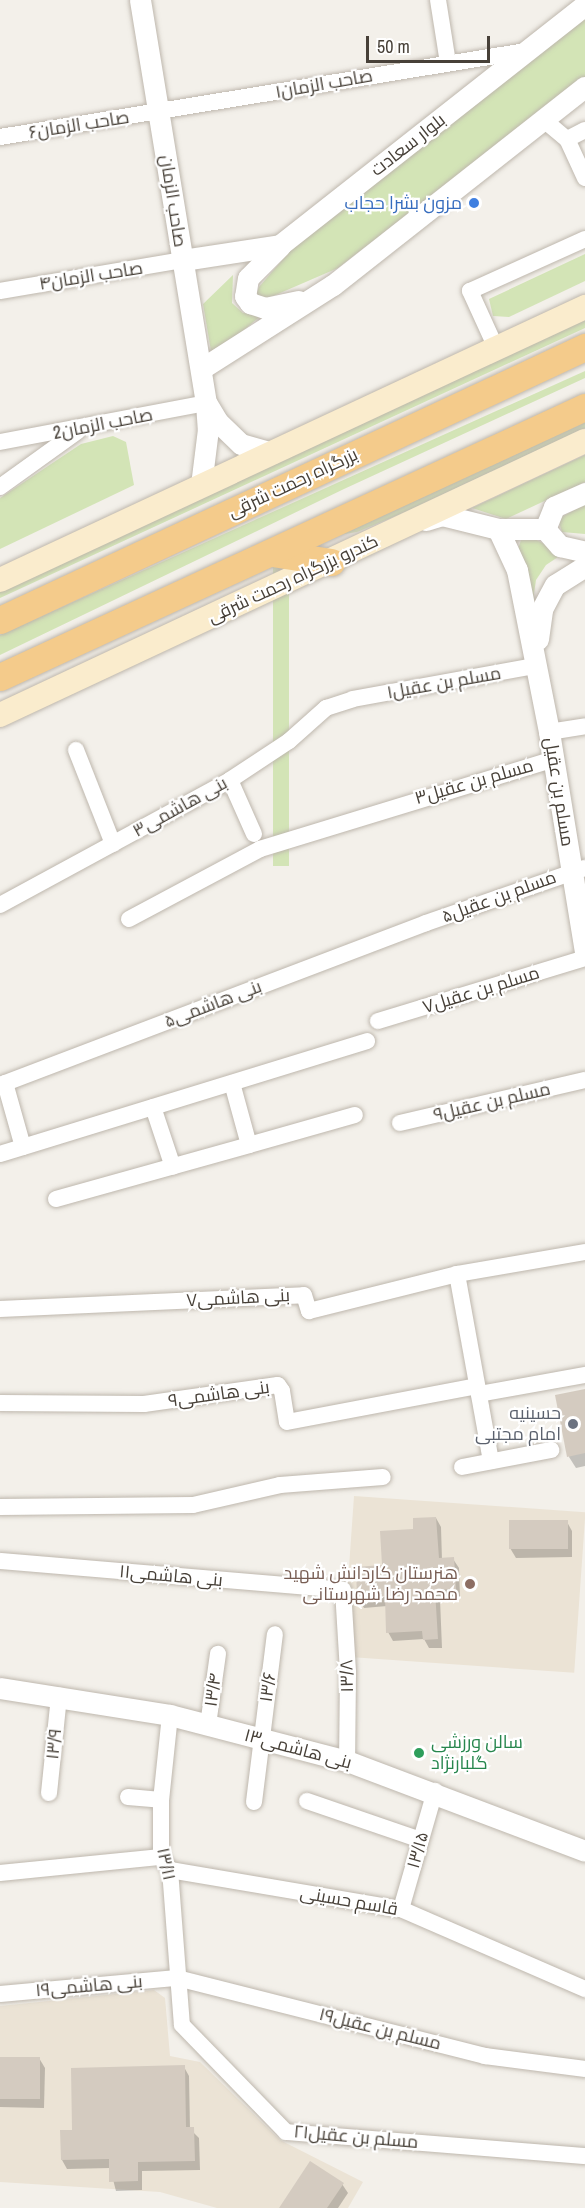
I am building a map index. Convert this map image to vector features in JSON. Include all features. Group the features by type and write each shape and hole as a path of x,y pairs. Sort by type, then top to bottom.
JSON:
{"highway":[{"name":"بزرگراه رحمت شرقی","path":"0,620 585,347"},
{"path":"0,677 272,554 585,406"},
{"path":"272,554 331,562"}],"main road":[{"path":"0,580 585,307"},
{"name":"کندرو بزرگراه رحمت شرقی","path":"0,716 585,441"}],"street":[{"name":"صاحب الزمان","path":"140,0 206,403 208,429 201,485"},
{"path":"438,0 448,63"},
{"name":"بلوار سعادت","path":"183,260 280,245 585,5"},
{"name":"صاحب الزمان۱","path":"158,112 526,51"},
{"path":"201,369 333,285 585,87"},
{"name":"صاحب الزمان۶","path":"0,137 158,112"},
{"path":"544,120 567,139 585,178"},
{"path":"567,139 585,130"},
{"path":"496,348 470,291 585,239"},
{"path":"280,245 248,278 245,296 250,303 265,308 288,305 333,285"},
{"name":"صاحب الزمان۴","path":"0,291 183,260"},
{"path":"206,403 218,422 241,444 273,453"},
{"name":"2صاحب الزمان","path":"0,442 81,429 206,403"},
{"path":"0,487 81,429"},
{"path":"545,529 554,507 585,493"},
{"path":"411,524 442,515 498,529 545,529 560,546 585,552"},
{"name":"مسلم بن عقیل","path":"498,529 517,570 534,666 578,869 585,953"},
{"path":"534,666 542,609 555,585 585,566"},
{"name":"مسلم بن عقیل۱","path":"353,699 534,666"},
{"name":"بنی هاشمی۳","path":"0,905 230,780 289,741 326,708 353,699"},
{"path":"549,732 585,726"},
{"path":"76,750 112,844"},
{"name":"مسلم بن عقیل۳","path":"129,919 260,849 394,806 554,759"},
{"path":"230,780 254,834"},
{"name":"مسلم بن عقیل۵","path":"426,923 578,869"},
{"name":"بنی هاشمی۵","path":"3,1084 426,923"},
{"name":"مسلم بن عقیل۷","path":"378,1022 585,958"},
{"path":"0,1154 367,1041"},
{"name":"مسلم بن عقیل۹","path":"400,1123 585,1080"},
{"path":"232,1083 249,1145"},
{"path":"3,1084 23,1147"},
{"path":"153,1107 173,1167"},
{"path":"56,1199 355,1115"},
{"path":"491,1461 457,1274 585,1252"},
{"name":"بنی هاشمی۷","path":"0,1309 304,1295 309,1311 457,1274"},
{"path":"478,1390 585,1375"},
{"name":"بنی هاشمی۹","path":"0,1402 144,1404 278,1385 282,1391 287,1422 478,1390"},
{"path":"462,1467 551,1450"},
{"path":"0,1507 193,1504 280,1485 383,1477"},
{"name":"بنی هاشمی۱۱","path":"0,1561 343,1590"},
{"name":"۱۳/۸","path":"343,1590 348,1672 347,1761"},
{"name":"۱۳/۶","path":"254,1802 275,1634"},
{"name":"۱۳/۴","path":"208,1725 218,1654"},
{"name":"بنی هاشمی۱۳","path":"0,1688 170,1715 261,1741 347,1761 435,1791 585,1851"},
{"name":"۱۳/۹","path":"49,1793 59,1696"},
{"name":"۱۳/۱۱","path":"170,1715 161,1800 177,1978"},
{"name":"۱۳/۱۵","path":"401,1909 435,1791"},
{"path":"128,1797 161,1800"},
{"path":"307,1801 421,1840"},
{"name":"قاسم حسینی","path":"0,1873 166,1863 401,1909 585,1989"},
{"name":"بنی هاشمی۱۹","path":"0,1994 177,1978"},
{"name":"مسلم بن عقیل۱۹","path":"177,1978 485,2056 585,2069"},
{"name":"مسلم بن عقیل۲۱","path":"177,1978 182,2025 286,2132 585,2156"}],"shaded area":[{"name":"هنرستان کاردانش شهید محمد رضا شهرستانی","path":"354,1496 585,1512 574,1673 343,1657"},
{"path":"154,1990 165,1998 170,2056 200,2062 280,2140 363,2182 348,2208 217,2208 160,2192 0,2182 0,2006"}],"green space":[{"path":"585,14 585,78 338,268 264,300 255,297 259,287 308,230"},
{"path":"585,254 585,281 509,317 493,316 489,299"},
{"path":"233,275 232,303 243,313 264,313 217,353 211,351 203,304"},
{"path":"585,318 585,328 0,598 0,590"},
{"path":"585,371 585,378 344,489 0,655 0,635"},
{"path":"585,420 585,428 405,512 357,532 332,536"},
{"path":"113,436 126,442 134,485 0,549 0,498 81,444"},
{"path":"585,455 585,482 506,519 472,508"},
{"path":"585,504 585,534 562,532 558,519"},
{"path":"530,537 564,553 546,565 536,580 532,607 518,549 521,540"},
{"path":"273,565 289,565 289,866 273,866"}],"building":[{"name":"حسینیه امام مجتبی","path":"585,1389 585,1453 567,1457 555,1395"},
{"path":"436,1517 439,1558 454,1557 456,1589 435,1590 438,1639 423,1640 422,1631 386,1633 385,1597 357,1599 356,1567 382,1565 380,1531 413,1529 413,1518"},
{"path":"509,1520 568,1520 568,1549 509,1549"},
{"path":"0,2057 40,2057 40,2099 0,2099"},
{"path":"185,2065 186,2127 194,2127 195,2161 138,2162 138,2181 109,2182 109,2159 61,2160 60,2130 72,2130 71,2068"},
{"path":"310,2161 344,2183 327,2208 279,2208"}],"place":[{"name":"مزون بشرا حجاب","path":"474,203"},
{"name":"حسینیه امام مجتبی","path":"573,1424"},
{"name":"هنرستان کاردانش شهید محمد رضا شهرستانی","path":"470,1584"},
{"name":"سالن ورزشی گلبارنژاد","path":"419,1753"}]}
